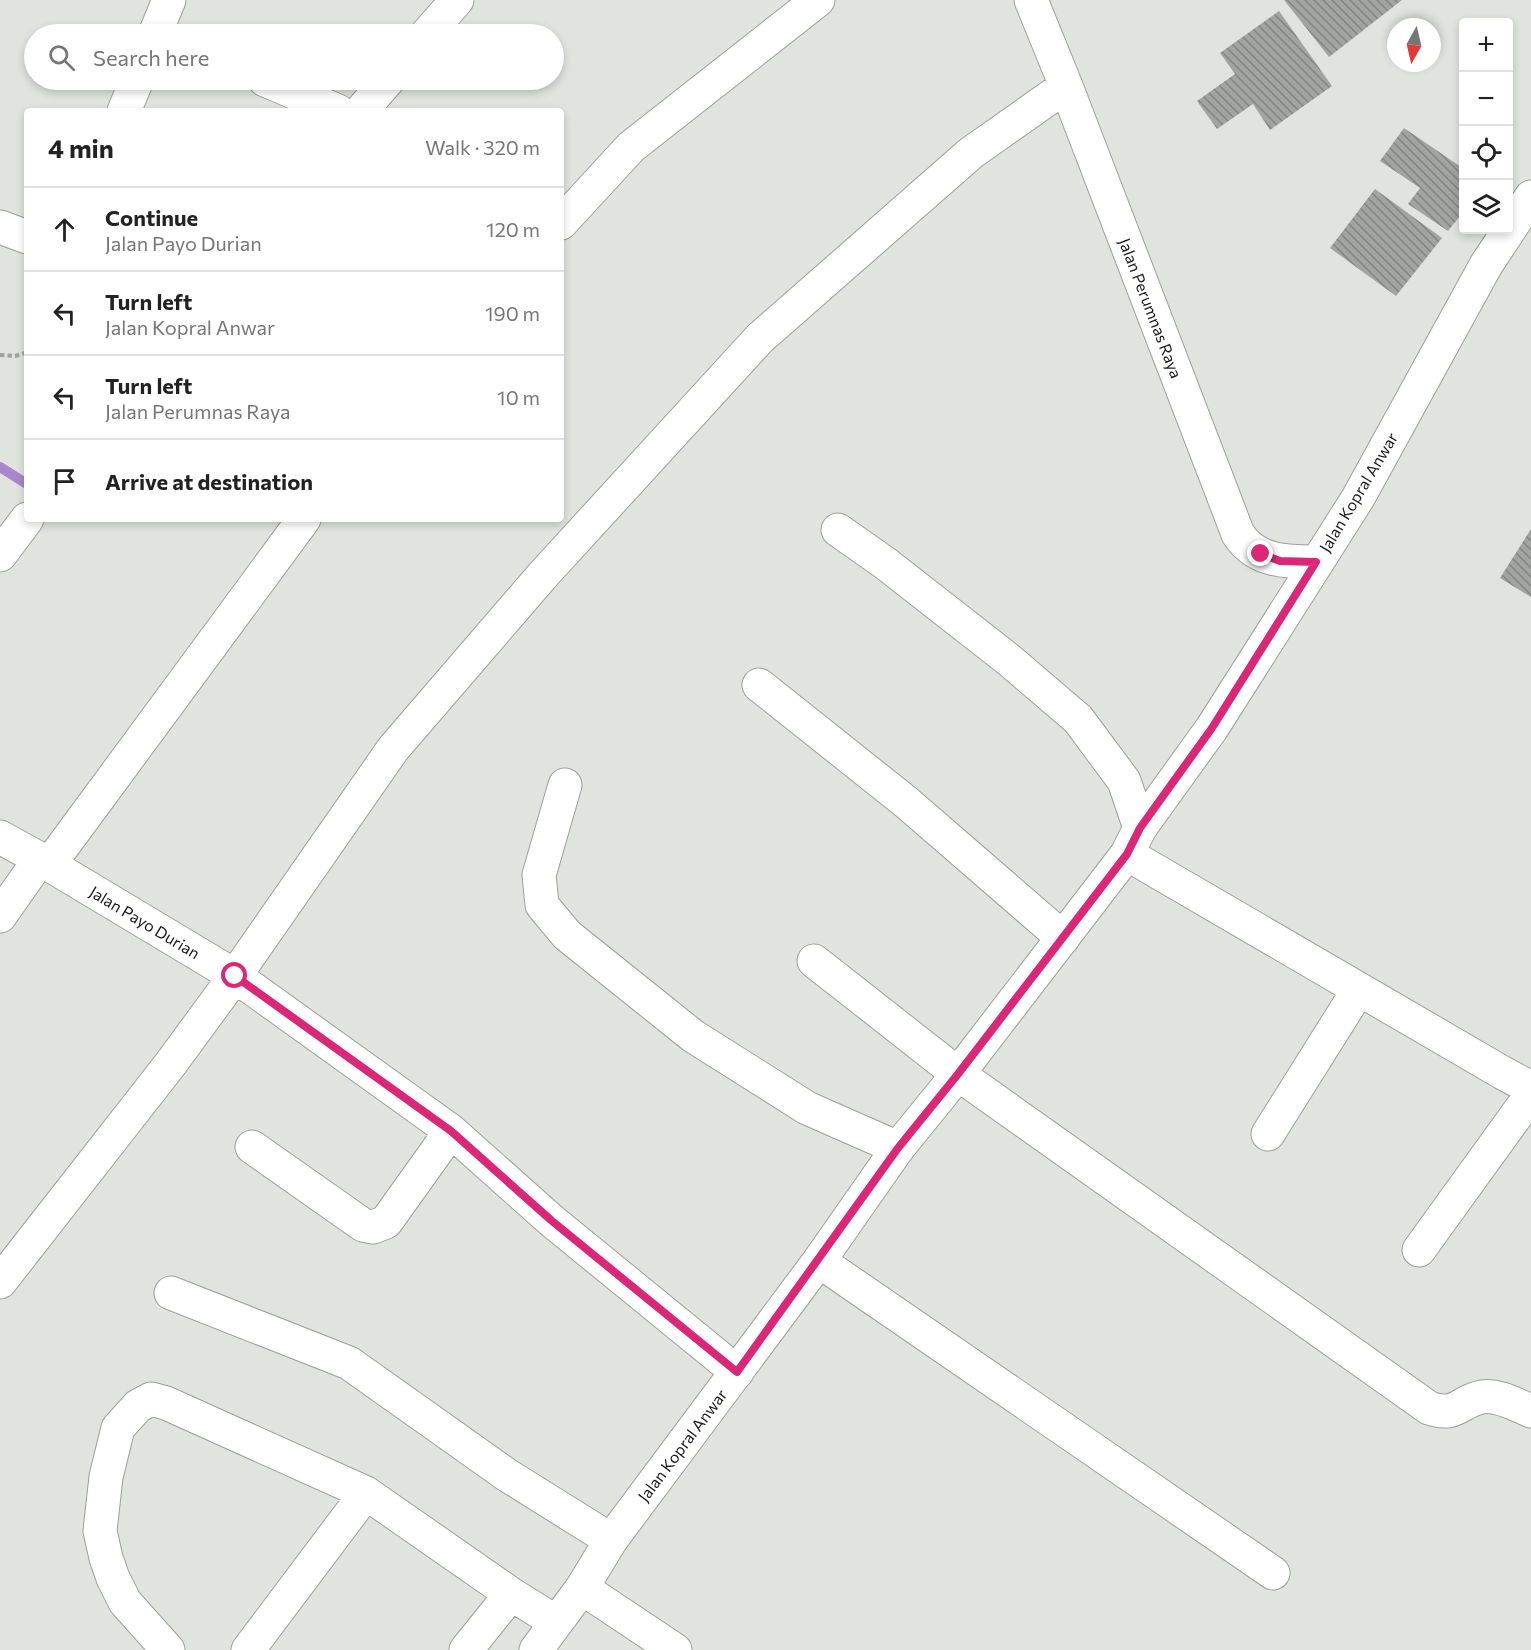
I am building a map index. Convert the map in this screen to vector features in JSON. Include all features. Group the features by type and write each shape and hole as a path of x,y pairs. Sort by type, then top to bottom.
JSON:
{"street":[{"path":"161,24 169,0"},
{"path":"436,24 457,0"},
{"path":"564,220 631,147 818,0"},
{"name":"Jalan Perumnas Raya","path":"1031,0 1238,534 1250,547 1275,560 1316,562"},
{"path":"0,1282 172,1062 235,976 393,749 542,576 760,338 971,153 1066,86"},
{"path":"125,108 133,90"},
{"path":"289,90 331,108"},
{"path":"364,108 379,90"},
{"name":"Jalan Kopral Anwar","path":"536,1650 582,1588 611,1540 819,1261 898,1148 1063,938 1212,728 1358,498 1486,265 1531,197"},
{"path":"0,227 24,236"},
{"path":"0,555 25,522"},
{"path":"0,916 44,862 301,522"},
{"path":"838,530 885,563 1009,660 1078,719 1124,781 1133,841 1359,989 1531,1088"},
{"path":"759,685 906,802 1063,938"},
{"path":"565,785 539,875 542,905 567,934 693,1035 807,1108 898,1148"},
{"name":"Jalan Payo Durian","path":"0,837 235,976 451,1131 552,1221 737,1372"},
{"path":"814,961 958,1074 1429,1408 1448,1411 1483,1397 1492,1397 1531,1411"},
{"path":"1268,1134 1359,989"},
{"path":"1419,1250 1531,1095"},
{"path":"252,1147 363,1225 373,1227 386,1222 451,1131"},
{"path":"819,1261 1273,1574"},
{"path":"171,1293 349,1363 507,1474 611,1540"},
{"path":"168,1650 125,1602 109,1568 100,1531 106,1477 118,1428 138,1406 151,1399 166,1403 366,1493 511,1594 556,1622"},
{"path":"248,1650 366,1493"},
{"path":"582,1588 675,1650"},
{"path":"466,1650 511,1594"}],"path":[{"path":"0,355 15,356 24,353"}],"building":[{"path":"1284,0 1402,0 1329,57"},
{"path":"1279,11 1332,86 1270,130 1253,104 1217,129 1197,101 1235,74 1220,53"},
{"path":"1404,128 1459,166 1459,217 1448,231 1408,204 1420,188 1380,161"},
{"path":"1375,189 1442,238 1396,296 1330,248"},
{"path":"1531,529 1531,597 1500,578"}],"waterway":[{"path":"0,467 24,482"}],"route":[{"path":"235,976 451,1131 552,1221 737,1372 819,1261 898,1148 958,1074 1127,854 1140,828 1212,728 1316,562 1280,561 1261,554"}]}
